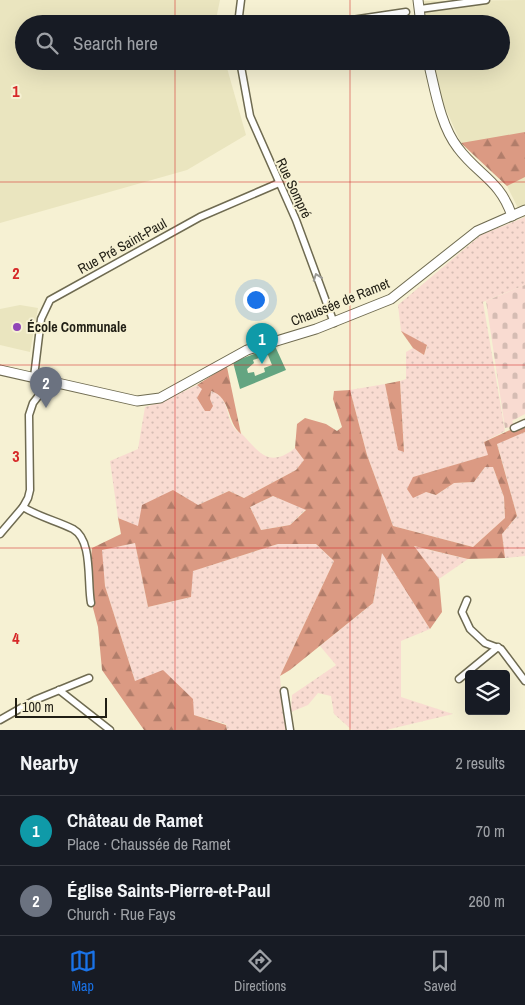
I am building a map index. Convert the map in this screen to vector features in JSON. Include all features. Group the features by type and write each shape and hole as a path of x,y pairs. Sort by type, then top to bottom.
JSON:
{"main road":[{"path":"430,70 442,115 458,148 502,192 512,216"},
{"name":"Chaussée de Ramet","path":"50,381 137,401 154,400 191,383 248,350 334,323 391,299 477,232 525,210"},
{"path":"0,370 50,381"}],"street":[{"path":"239,15 241,0"},
{"path":"419,5 486,0"},
{"path":"386,15 406,12"},
{"name":"Rue Sompré","path":"242,70 250,116 296,220 334,323"},
{"name":"Rue Pré Saint-Paul","path":"34,377 40,319 50,300 200,217 280,183"},
{"path":"0,534 23,507 28,498 30,490 29,415 33,403 50,381"},
{"path":"514,428 525,423"},
{"path":"23,507 39,517 72,528 81,534 86,545 91,603"},
{"path":"467,600 462,612 470,629 485,643 498,646 525,681"},
{"path":"459,679 498,646"},
{"path":"0,720 35,700 88,678"},
{"path":"59,690 110,730"},
{"path":"284,691 290,730"}],"shaded area":[{"path":"0,0 220,0 217,15 15,15 15,70 228,70 246,135 187,170 0,223"},
{"path":"525,0 525,217 523,218 507,186 461,143 442,101 436,70 510,70 510,15 424,15 422,1"},
{"name":"École Communale","path":"20,305 38,308 30,352 0,345 0,309"},
{"path":"275,346 286,370 240,389 233,362","holes":["268,355 272,365 264,368 265,372 255,376 254,372 248,373 247,369 254,363 253,360"]}],"green space":[{"path":"525,132 525,177 507,186 461,143"},
{"path":"525,217 525,285 483,302 505,431 484,442 489,455 414,477 426,492 436,495 454,483 474,482 485,467 493,467 504,497 505,518 473,547 393,526 367,455 350,390 385,384 398,449 404,451 400,381 406,379 406,352 413,348 424,355 427,346 401,331 398,305 481,235"},
{"path":"525,285 525,414 512,421 515,426 505,428 486,301"},
{"path":"401,331 427,345 424,355 413,348"},
{"path":"227,367 241,434 236,429 226,405 218,394 211,391 210,399 213,406 210,411 205,411 197,398 202,389 197,385"},
{"path":"400,381 404,452 398,450 385,384"},
{"path":"197,385 203,389 210,399 211,391 222,398 235,430 241,433 259,452 265,456 278,457 295,448 304,460 296,470 244,498 229,491 198,505 138,527 118,518 110,461 138,449 145,407 162,402"},
{"path":"350,390 367,455 393,526 473,547 505,518 504,497 493,467 485,467 474,482 454,483 436,495 426,492 413,498 407,489 413,477 488,455 484,442 525,423 525,432 497,444 517,516 502,534 505,558 468,559 414,546 439,579 442,612 430,629 382,553 373,603 280,676 334,561 316,544 278,544 193,571 191,597 148,607 135,543 102,550 105,586 135,681 163,670 193,699 194,715 226,725 227,730 144,730 102,670 98,627 88,589 92,548 121,534 118,518 138,526 142,505 173,490 198,505 229,491 244,498 296,470 304,460 295,448 297,424 305,418 326,424 337,431 342,427 333,399 334,391","holes":["273,496 306,510 290,525 261,530 250,507"]},
{"path":"525,432 525,556 505,558 502,534 517,516 497,443"},
{"path":"273,496 306,509 290,525 261,530 250,507"},
{"path":"135,543 148,607 191,597 192,571 278,544 316,544 334,561 280,676 283,713 287,730 227,730 226,724 194,715 135,681 105,586 101,550"},
{"path":"413,546 468,559 439,579"},
{"path":"382,552 430,629 401,641 401,697 453,714 386,730 352,730 334,714 331,696 318,693 308,705 291,712 292,695 336,665 320,646 373,603"}],"place":[{"name":"École Communale","path":"17,327"},
{"name":"Château de Ramet","path":"262,364"},
{"name":"Église Saints-Pierre-et-Paul","path":"46,408"}]}
